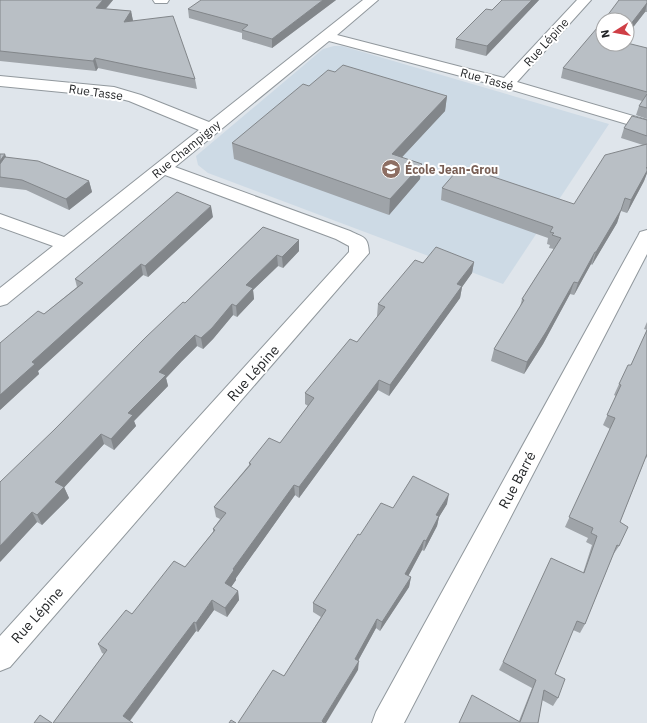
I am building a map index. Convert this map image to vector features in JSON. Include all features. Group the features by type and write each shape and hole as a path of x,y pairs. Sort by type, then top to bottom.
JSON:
{"street":[{"name":"Rue Champigny","path":"0,299 371,0"},
{"name":"Rue Lépine","path":"508,84 584,0"},
{"name":"Rue Tassé","path":"326,36 508,84 647,125"},
{"name":"Rue Tasse","path":"0,81 114,92 135,98 211,129"},
{"name":"Rue Lépine","path":"0,657 360,254 359,243 343,235 163,168"},
{"path":"0,220 67,245"},
{"name":"Rue Barré","path":"387,723 647,236"}],"shaded area":[{"name":"École Jean-Grou","path":"334,46 342,46 609,124 503,284 208,173 198,165 196,156 323,49"}],"building":[{"path":"0,0 103,0 96,8 131,11 124,22 173,16 195,79 95,58 93,61 0,51"},
{"path":"201,0 323,0 272,39 242,30 248,25 188,9"},
{"path":"502,0 532,0 487,46 456,39 486,9 492,10"},
{"path":"619,0 647,0 647,3 635,19 635,12 610,12"},
{"path":"595,30 595,52 635,52 635,45 647,48 647,92 563,68"},
{"path":"343,65 447,96 392,154 422,164 390,199 232,143 303,84 309,86 328,70 335,72"},
{"path":"647,94 647,108 639,106"},
{"path":"632,116 647,120 647,136 624,128"},
{"path":"647,144 647,171 631,200 625,198 621,210 578,283 574,282 527,362 494,349 524,300 522,299 561,238 552,235 554,233 550,232 553,227 442,188 461,166 574,204 605,155"},
{"path":"0,154 5,154 0,161"},
{"path":"5,157 38,161 89,181 66,199 22,180 0,177 0,164"},
{"path":"177,192 211,206 145,266 141,264 32,362 35,364 0,395 0,343 38,311 44,314 83,283 75,279"},
{"path":"263,227 299,240 282,257 277,255 246,285 253,288 236,306 232,304 212,328 201,338 195,335 180,350 159,372 166,375 128,413 133,415 111,439 101,434 55,482 64,487 37,515 32,512 0,546 0,482 146,337 183,302 185,303"},
{"path":"436,247 474,262 457,284 462,286 390,385 379,380 299,487 294,485 233,569 234,570 225,583 238,591 225,608 212,600 196,623 194,622 123,716 133,723 53,723 107,650 98,644 126,610 132,614 174,561 185,567 215,530 213,529 226,513 214,507 251,464 249,463 269,438 280,443 314,398 305,393 350,339 357,342 385,307 378,304 415,260 423,263"},
{"path":"647,330 647,454 620,522 628,527 619,546 617,545 585,624 577,621 555,674 565,679 558,698 544,690 538,723 459,723 472,695 520,722 536,680 503,662 551,558 584,573 597,536 591,533 593,528 569,517 615,418 607,415 621,385 619,384 628,365 631,365"},
{"path":"413,476 449,494 436,515 439,516 426,541 424,540 405,574 411,577 382,622 377,619 355,659 359,661 322,721 324,723 238,723 273,670 284,676 326,610 313,603 358,534 360,535 381,503 393,508"},
{"path":"40,715 52,723 34,723"},
{"path":"231,720 236,723 229,723"}],"place":[{"name":"École Jean-Grou","path":"391,169"}]}
